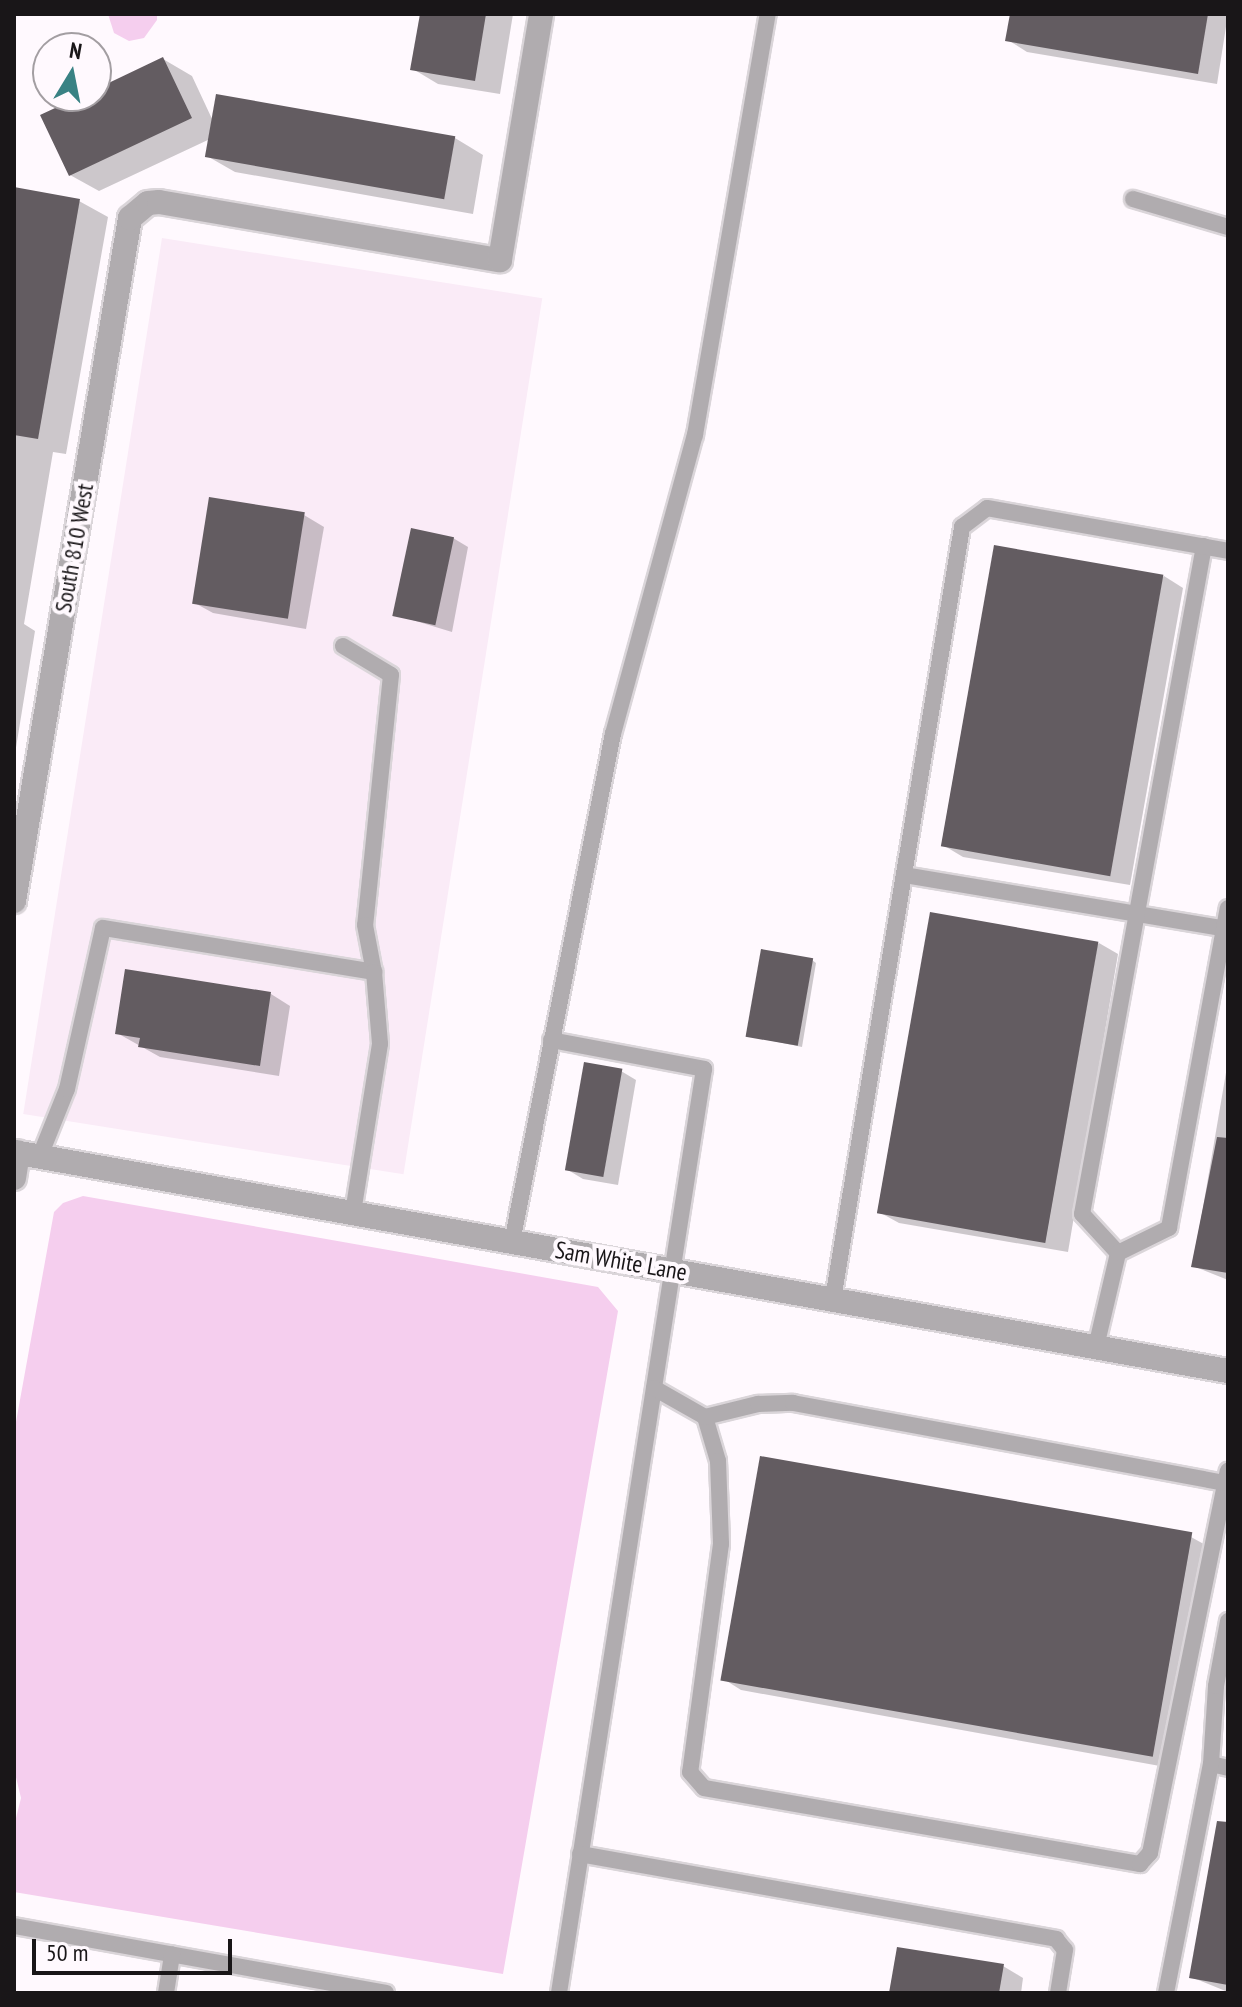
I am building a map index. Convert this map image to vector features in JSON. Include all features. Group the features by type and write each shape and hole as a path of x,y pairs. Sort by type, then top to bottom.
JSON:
{"street":[{"name":"South 810 West","path":"14,901 130,218 148,203 500,260 541,14"},
{"name":"Sam White Lane","path":"24,1153 1228,1371"},
{"path":"14,1178 24,1153"}],"lane":[{"path":"512,1242 613,734 695,435 768,14"},
{"path":"1133,199 1228,227"},
{"path":"833,1299 962,527 987,508 1228,551"},
{"path":"1118,1253 1082,1214 1204,546"},
{"path":"343,646 391,675 365,925 374,972 380,1044 353,1213"},
{"path":"904,875 1226,929"},
{"path":"1118,1253 1169,1228 1228,908"},
{"path":"24,1153 67,1089 103,928 374,972"},
{"path":"551,1040 704,1069 559,1993"},
{"path":"1096,1347 1118,1253"},
{"path":"654,1388 705,1417 758,1404 793,1403 1227,1477 1150,1853 1140,1864 704,1788 690,1772 721,1544 718,1461 705,1417"},
{"path":"1166,1993 1211,1764 1216,1686 1228,1621"},
{"path":"1211,1764 1228,1768"},
{"path":"580,1854 1056,1939 1065,1950 1058,1993"},
{"path":"14,1926 386,1993"},
{"path":"166,1993 172,1954"}],"shaded area":[{"path":"108,14 157,14 157,20 144,38 129,41 114,33"},
{"path":"162,238 542,298 404,1174 23,1114"},
{"path":"83,1196 598,1287 618,1311 503,1974 14,1892 14,1826 21,1798 14,1769 14,1433 54,1212 63,1203"}],"building":[{"path":"420,14 486,14 475,81 410,70"},
{"path":"1010,14 1208,14 1198,74 1005,41"},
{"path":"163,57 192,118 69,176 40,115 46,112 112,112 112,81"},
{"path":"216,94 455,136 444,199 205,157"},
{"path":"14,187 80,199 38,439 14,435"},
{"path":"209,497 305,512 288,619 192,604"},
{"path":"411,528 454,537 435,625 392,616"},
{"path":"994,545 1163,575 1110,876 941,846"},
{"path":"930,912 1098,942 1045,1243 877,1213"},
{"path":"761,949 813,958 798,1046 746,1037"},
{"path":"125,969 271,992 260,1066 138,1047 140,1038 115,1034"},
{"path":"584,1062 622,1069 603,1177 565,1170"},
{"path":"1217,1137 1228,1138 1228,1273 1191,1267"},
{"path":"760,1456 1192,1532 1153,1757 720,1681"},
{"path":"1217,1821 1228,1822 1228,1985 1189,1978"},
{"path":"897,1947 1004,1964 999,1993 889,1993"}]}
